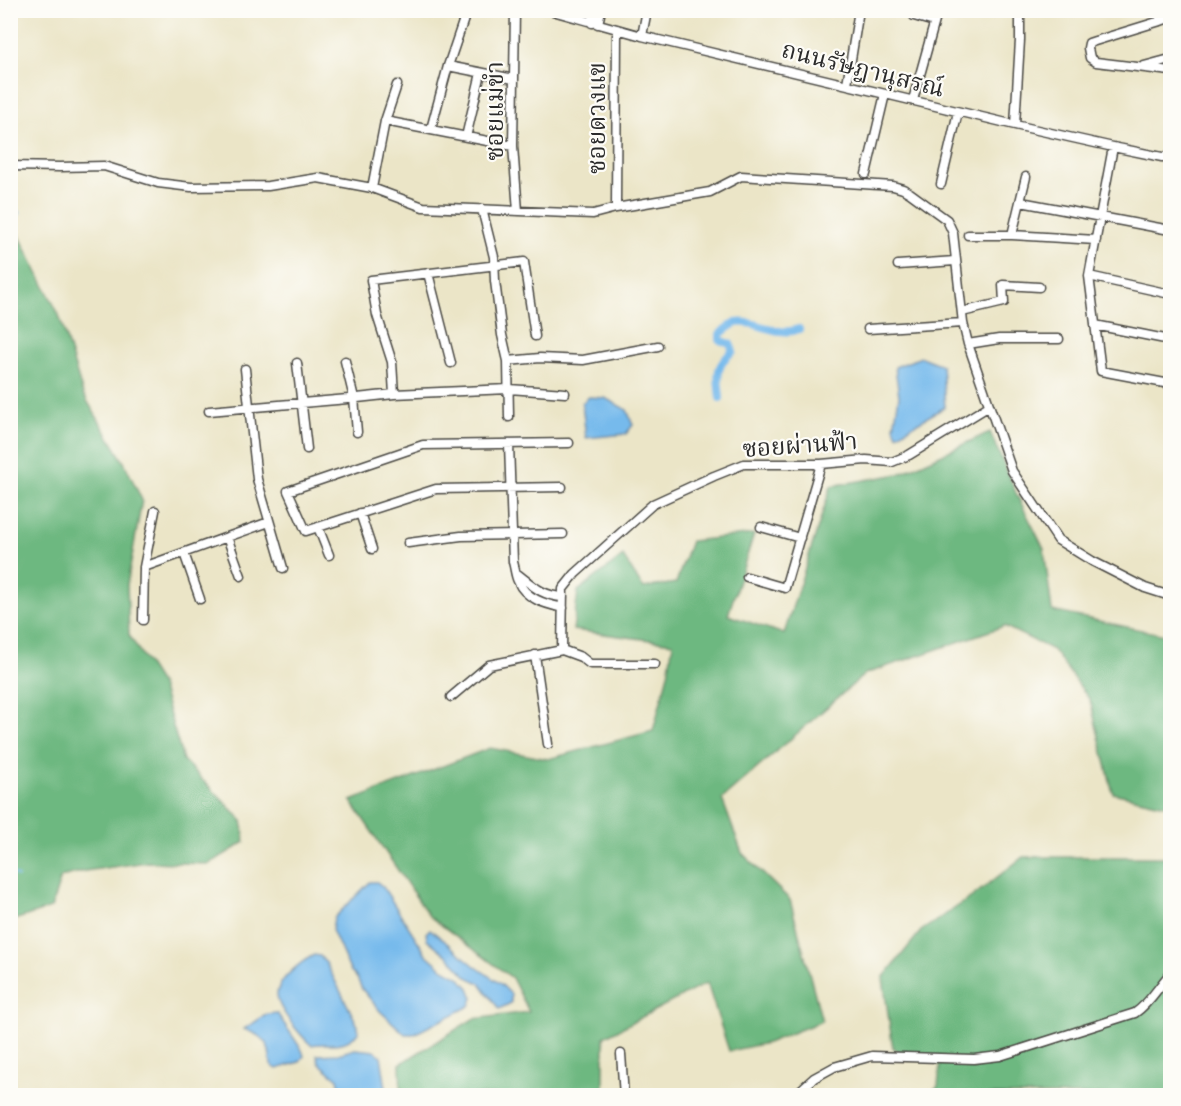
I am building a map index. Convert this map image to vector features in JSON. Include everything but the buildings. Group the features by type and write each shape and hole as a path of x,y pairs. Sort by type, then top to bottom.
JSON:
{"street":[{"path":"430,129 467,10"},
{"name":"ซอยแม่ขำ","path":"515,10 513,146 518,211"},
{"path":"595,10 595,23"},
{"path":"595,23 601,10"},
{"path":"642,36 646,10"},
{"path":"847,84 859,10"},
{"path":"916,10 914,16 934,22"},
{"path":"913,100 938,10"},
{"path":"1015,125 1020,10"},
{"path":"1158,10 1161,21"},
{"name":"ถนนรัษฎานุสรณ์","path":"553,11 642,36 958,112 1113,147 1170,157"},
{"path":"1170,18 1089,43 1088,46 1092,60 1170,71"},
{"name":"ซอยดวงแข","path":"616,208 617,29"},
{"path":"1141,67 1170,59"},
{"path":"448,66 514,79"},
{"path":"466,136 481,73"},
{"path":"372,188 385,121 397,85"},
{"path":"867,174 885,93"},
{"path":"941,184 958,112"},
{"path":"385,121 513,146"},
{"path":"1113,147 1089,276 1101,371 1170,384"},
{"path":"10,166 104,166 158,183 191,188 268,186 318,178 372,188 423,207 593,214 710,192 741,176 893,186 903,189 948,220 953,233 963,323 1012,471 1058,540 1101,566 1145,588 1170,596"},
{"path":"1012,235 1026,177"},
{"path":"1021,202 1170,230"},
{"path":"482,209 494,257 502,335 508,361 509,417"},
{"path":"968,235 1096,240"},
{"path":"898,265 956,261"},
{"path":"394,394 392,362 377,315 371,280 524,262 535,336"},
{"path":"428,273 451,363"},
{"path":"1089,276 1170,294"},
{"path":"962,312 1004,302 1003,285 1039,287"},
{"path":"868,329 963,323"},
{"path":"1095,326 1170,340"},
{"path":"969,344 999,339 1059,339"},
{"path":"508,361 540,358 584,360 658,346"},
{"path":"345,361 354,398 357,432"},
{"path":"297,363 307,449"},
{"path":"245,369 257,479 283,568"},
{"path":"209,411 394,394 509,389 565,393"},
{"name":"ซอยผ่านฟ้า","path":"562,650 563,589 575,574 653,504 744,464 821,464 866,460 892,462 909,455 989,406"},
{"path":"562,487 436,489 306,531 288,491 423,445 569,443"},
{"path":"509,444 513,562 516,573 523,590 532,597 563,608"},
{"path":"747,577 785,588 821,464"},
{"path":"143,620 144,567 155,512"},
{"path":"360,513 372,549"},
{"path":"144,567 269,522"},
{"path":"318,527 329,555"},
{"path":"761,527 800,538"},
{"path":"408,543 461,536 563,534"},
{"path":"227,537 241,576"},
{"path":"184,553 200,599"},
{"path":"516,573 540,591 551,596 563,597"},
{"path":"455,694 489,665 562,650 581,657 590,664 656,664"},
{"path":"535,655 548,744"},
{"path":"794,1095 814,1078 834,1067 873,1056 974,1059 1000,1056 1135,1013 1144,1007 1170,974"},
{"path":"621,1054 624,1095"}],"green space":[{"path":"19,235 59,315 83,394 124,462 142,500 127,585 129,635 161,685 183,760 242,820 245,842 209,864 147,862 61,877 51,908 11,921 10,236"},
{"path":"990,432 1016,493 1044,549 1052,611 1170,636 1170,806 1113,793 1090,700 1053,650 1004,626 865,674 722,799 742,853 790,900 822,1021 767,1043 729,1051 707,983 604,1037 604,1095 401,1095 400,1064 473,1019 529,1012 512,978 429,916 351,801 490,748 548,759 653,731 668,674 673,643 573,630 578,591 623,556 643,588 676,583 691,541 754,534 728,615 784,634 831,486 899,474"},
{"path":"1023,857 1170,857 1170,1095 928,1095 938,1086 940,1065 893,1049 883,978 921,931 973,896"}],"water":[{"path":"921,357 942,365 945,407 897,435 894,427 899,396 895,367"},
{"path":"589,397 605,398 627,410 633,425 626,434 586,438 582,403"},
{"path":"370,882 377,882 383,887 426,954 442,968 459,977 469,988 473,998 470,1006 414,1034 405,1034 380,1011 362,989 350,970 332,930 334,918"},
{"path":"430,929 476,967 501,984 511,994 511,1003 499,1009 480,983 467,977 450,958 427,939 426,933"},
{"path":"314,955 320,956 325,961 358,1026 358,1033 342,1043 311,1045 290,1021 278,1001 278,989 281,983 297,966"},
{"path":"277,1013 304,1056 299,1062 277,1069 271,1065 268,1046 262,1038 244,1029 267,1014"},
{"path":"355,1049 375,1051 381,1056 387,1095 342,1095 338,1079 319,1063 317,1055 338,1054"}],"waterway":[{"path":"10,202 20,214"},
{"path":"720,398 718,378 720,367 733,351 730,344 720,340 720,334 734,324 743,322 775,330 799,329"},
{"path":"10,872 18,877"}]}
